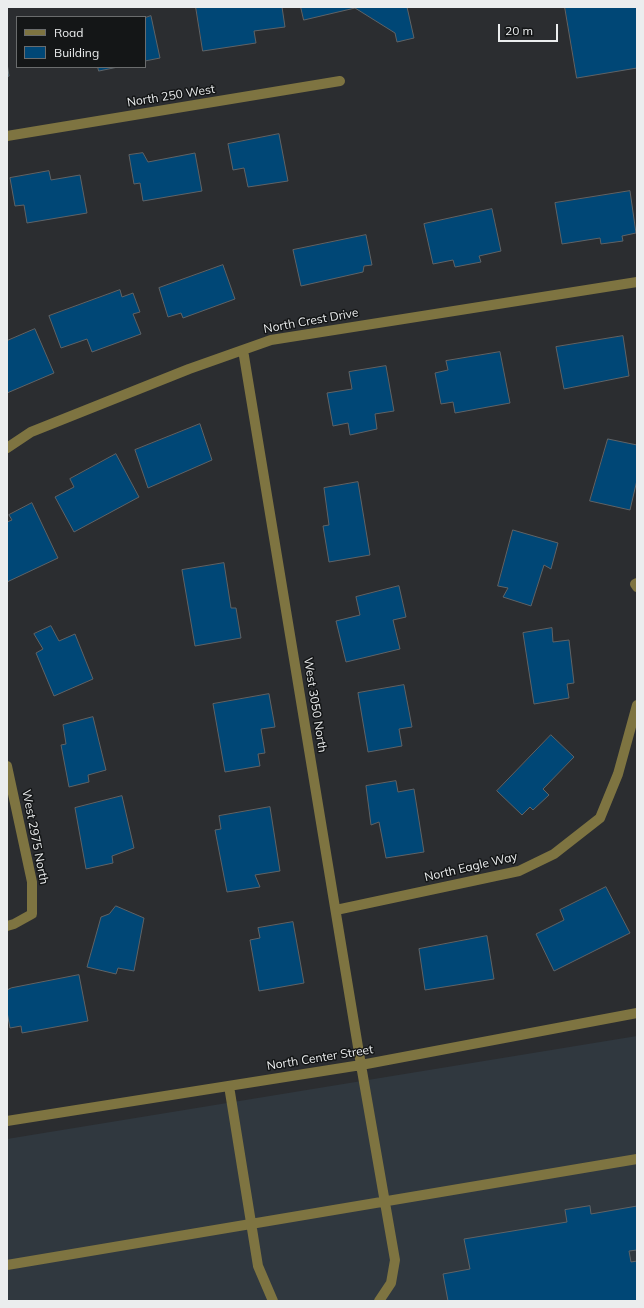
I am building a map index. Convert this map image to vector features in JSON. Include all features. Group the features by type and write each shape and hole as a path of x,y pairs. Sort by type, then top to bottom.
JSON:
{"street":[{"name":"North 250 West","path":"7,136 340,81"},
{"name":"North Crest Drive","path":"7,448 31,432 189,369 271,340 637,282"},
{"name":"West 3050 North","path":"243,350 361,1065 395,1260 391,1283 379,1301"},
{"path":"637,583 635,584 637,588"},
{"name":"North Eagle Way","path":"336,910 519,870 554,854 600,818 618,774 637,705"},
{"name":"West 2975 North","path":"7,766 32,882 32,914 14,924 7,926"},
{"name":"North Center Street","path":"7,1121 361,1065 637,1013"},
{"path":"229,1086 258,1266 273,1301"},
{"path":"7,1265 637,1159"}],"shaded area":[{"path":"637,1036 637,1301 7,1301 7,1139"}],"building":[{"path":"196,7 282,7 285,27 254,31 256,43 203,51"},
{"path":"301,7 407,7 414,38 397,42 395,33 355,8 304,20"},
{"path":"565,7 637,7 637,68 577,78"},
{"path":"151,16 160,58 146,61 146,18"},
{"path":"7,63 9,76 7,77"},
{"path":"98,68 113,68 99,71"},
{"path":"279,134 288,181 248,187 244,168 233,170 228,144"},
{"path":"143,153 148,162 195,153 202,191 143,201 140,183 134,184 129,155"},
{"path":"49,171 51,180 80,175 87,213 27,223 24,205 15,206 10,178"},
{"path":"630,191 636,233 622,236 623,241 601,244 600,238 562,244 555,203"},
{"path":"492,209 501,251 479,256 481,262 455,267 453,260 433,264 424,224"},
{"path":"366,235 372,265 364,266 363,272 301,286 293,250"},
{"path":"223,265 235,299 183,318 181,313 168,317 159,288"},
{"path":"120,290 122,297 133,293 140,312 133,314 141,334 92,352 87,339 61,348 49,316"},
{"path":"35,329 54,373 7,393 7,341"},
{"path":"623,336 629,376 564,389 556,347"},
{"path":"500,352 510,403 455,413 453,402 441,404 435,373 448,370 446,361"},
{"path":"386,366 394,411 375,414 377,429 350,435 348,423 333,426 327,393 352,389 349,372"},
{"path":"200,424 212,460 148,488 135,450"},
{"path":"608,439 637,445 637,480 630,510 590,501"},
{"path":"116,454 139,497 74,532 55,497 74,487 70,479"},
{"path":"358,482 370,555 329,562 323,526 329,525 324,488"},
{"path":"32,503 58,558 7,582 7,522 12,520 9,515"},
{"path":"513,530 558,543 551,569 544,565 531,606 503,597 508,588 498,586"},
{"path":"224,563 231,608 236,608 241,638 195,646 182,570"},
{"path":"399,586 406,617 393,620 400,649 346,662 336,621 360,615 356,597"},
{"path":"51,626 59,641 75,634 93,679 54,696 36,653 43,649 34,634"},
{"path":"552,628 553,642 569,640 574,683 567,684 569,698 534,704 523,633"},
{"path":"404,685 412,727 399,729 402,746 368,752 358,693"},
{"path":"269,694 275,727 261,729 265,753 258,754 260,766 225,772 213,704"},
{"path":"93,717 106,770 88,775 89,782 69,787 61,745 66,744 63,725"},
{"path":"551,735 574,757 543,789 549,795 533,810 530,807 522,815 497,791"},
{"path":"396,781 398,792 414,789 424,852 386,858 379,822 371,825 366,786"},
{"path":"122,796 134,848 112,856 113,863 86,869 75,808"},
{"path":"270,807 280,871 255,875 260,887 227,892 215,830 221,829 219,816"},
{"path":"606,887 630,933 554,971 536,934 564,920 560,910"},
{"path":"116,906 144,918 134,971 118,968 116,974 87,967 101,917 109,914"},
{"path":"293,922 304,983 259,991 250,940 260,938 258,928"},
{"path":"487,936 494,979 425,990 419,949"},
{"path":"79,975 88,1021 22,1033 21,1026 10,1028 7,1012 7,990"},
{"path":"590,1206 591,1214 637,1206 637,1250 629,1251 631,1262 637,1261 637,1301 448,1301 443,1274 470,1269 464,1239 567,1222 565,1210"}]}
